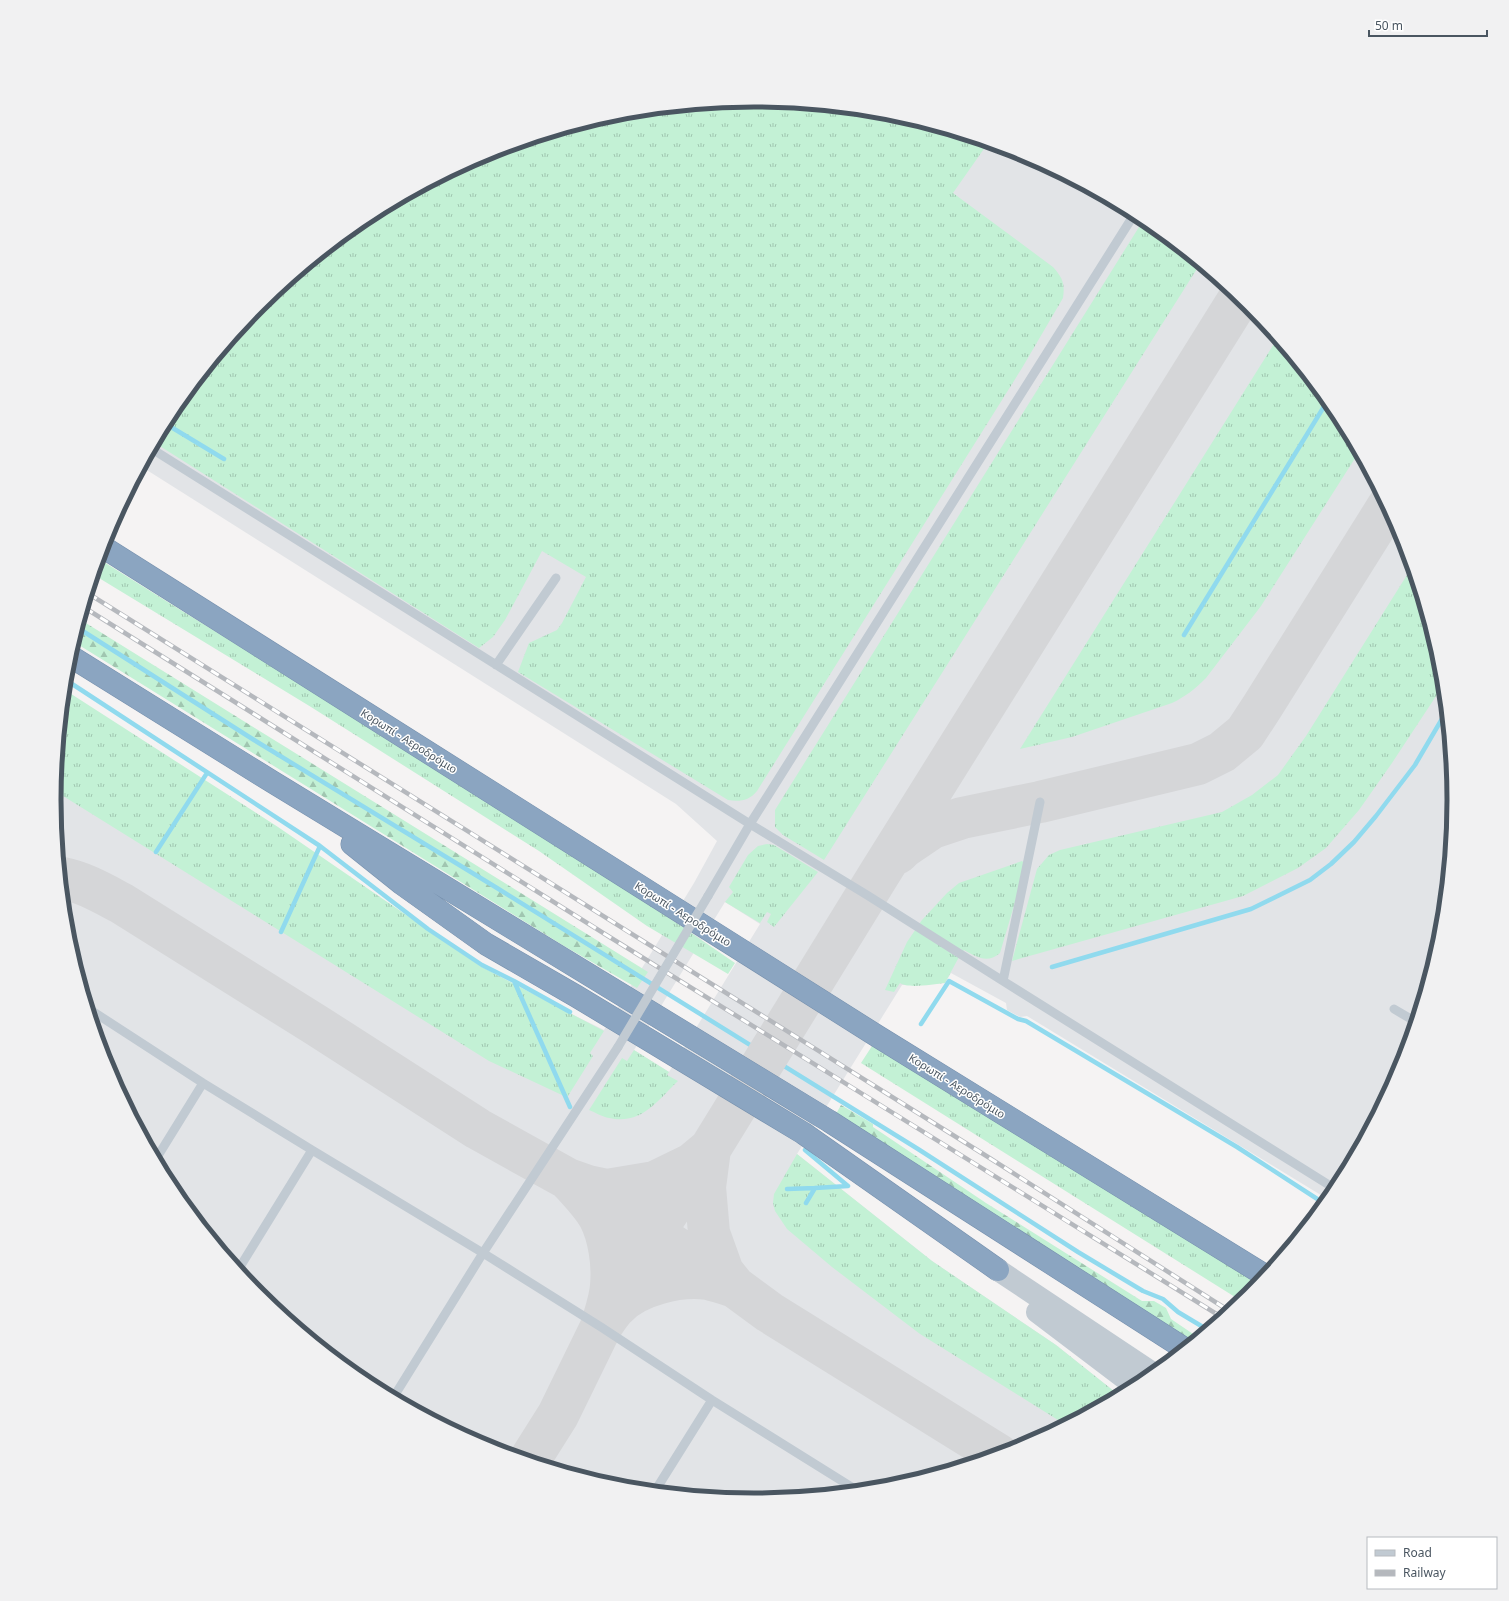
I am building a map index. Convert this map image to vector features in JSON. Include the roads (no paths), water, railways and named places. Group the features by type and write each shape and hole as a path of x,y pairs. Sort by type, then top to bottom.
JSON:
{"highway":[{"path":"113,538 155,579"},
{"name":"Κορωπί - Αεροδρόμιο","path":"108,550 877,1036 1262,1273"},
{"path":"75,659 271,781 829,1121 1182,1347"},
{"path":"271,781 402,884 486,944 576,996 803,1133 998,1270"}],"street":[{"path":"998,1270 1149,1371"},
{"path":"998,1270 1030,1307 1130,1383"}],"lane":[{"path":"396,1394 484,1253 618,1047 750,824 1131,218"},
{"path":"156,451 750,824 874,899 1331,1186"},
{"path":"496,665 556,578"},
{"path":"1003,981 1040,802"},
{"path":"1394,1009 1412,1020"},
{"path":"95,1013 203,1083 484,1253 601,1327 712,1400 852,1487"},
{"path":"159,1155 203,1083"},
{"path":"240,1266 312,1150"},
{"path":"658,1487 712,1400"}],"waterway":[{"path":"1184,635 1324,406"},
{"path":"171,427 224,459"},
{"path":"83,631 254,740 497,888 918,1149 1078,1252 1143,1291 1163,1299 1178,1312 1205,1328"},
{"path":"71,683 320,846 428,929 482,965 514,981"},
{"path":"1052,967 1251,909 1310,880 1331,864 1354,842 1376,816 1415,765 1443,717"},
{"path":"156,852 207,773"},
{"path":"281,932 320,846"},
{"path":"570,1012 514,981 570,1107"},
{"path":"921,1024 949,981 1018,1019 1026,1021 1237,1147 1320,1201"},
{"path":"805,1150 848,1186 815,1188"},
{"path":"787,1189 815,1188 806,1203"}],"railway":[{"path":"93,596 988,1157 1226,1309"},
{"path":"88,610 608,936 1219,1315"}]}
